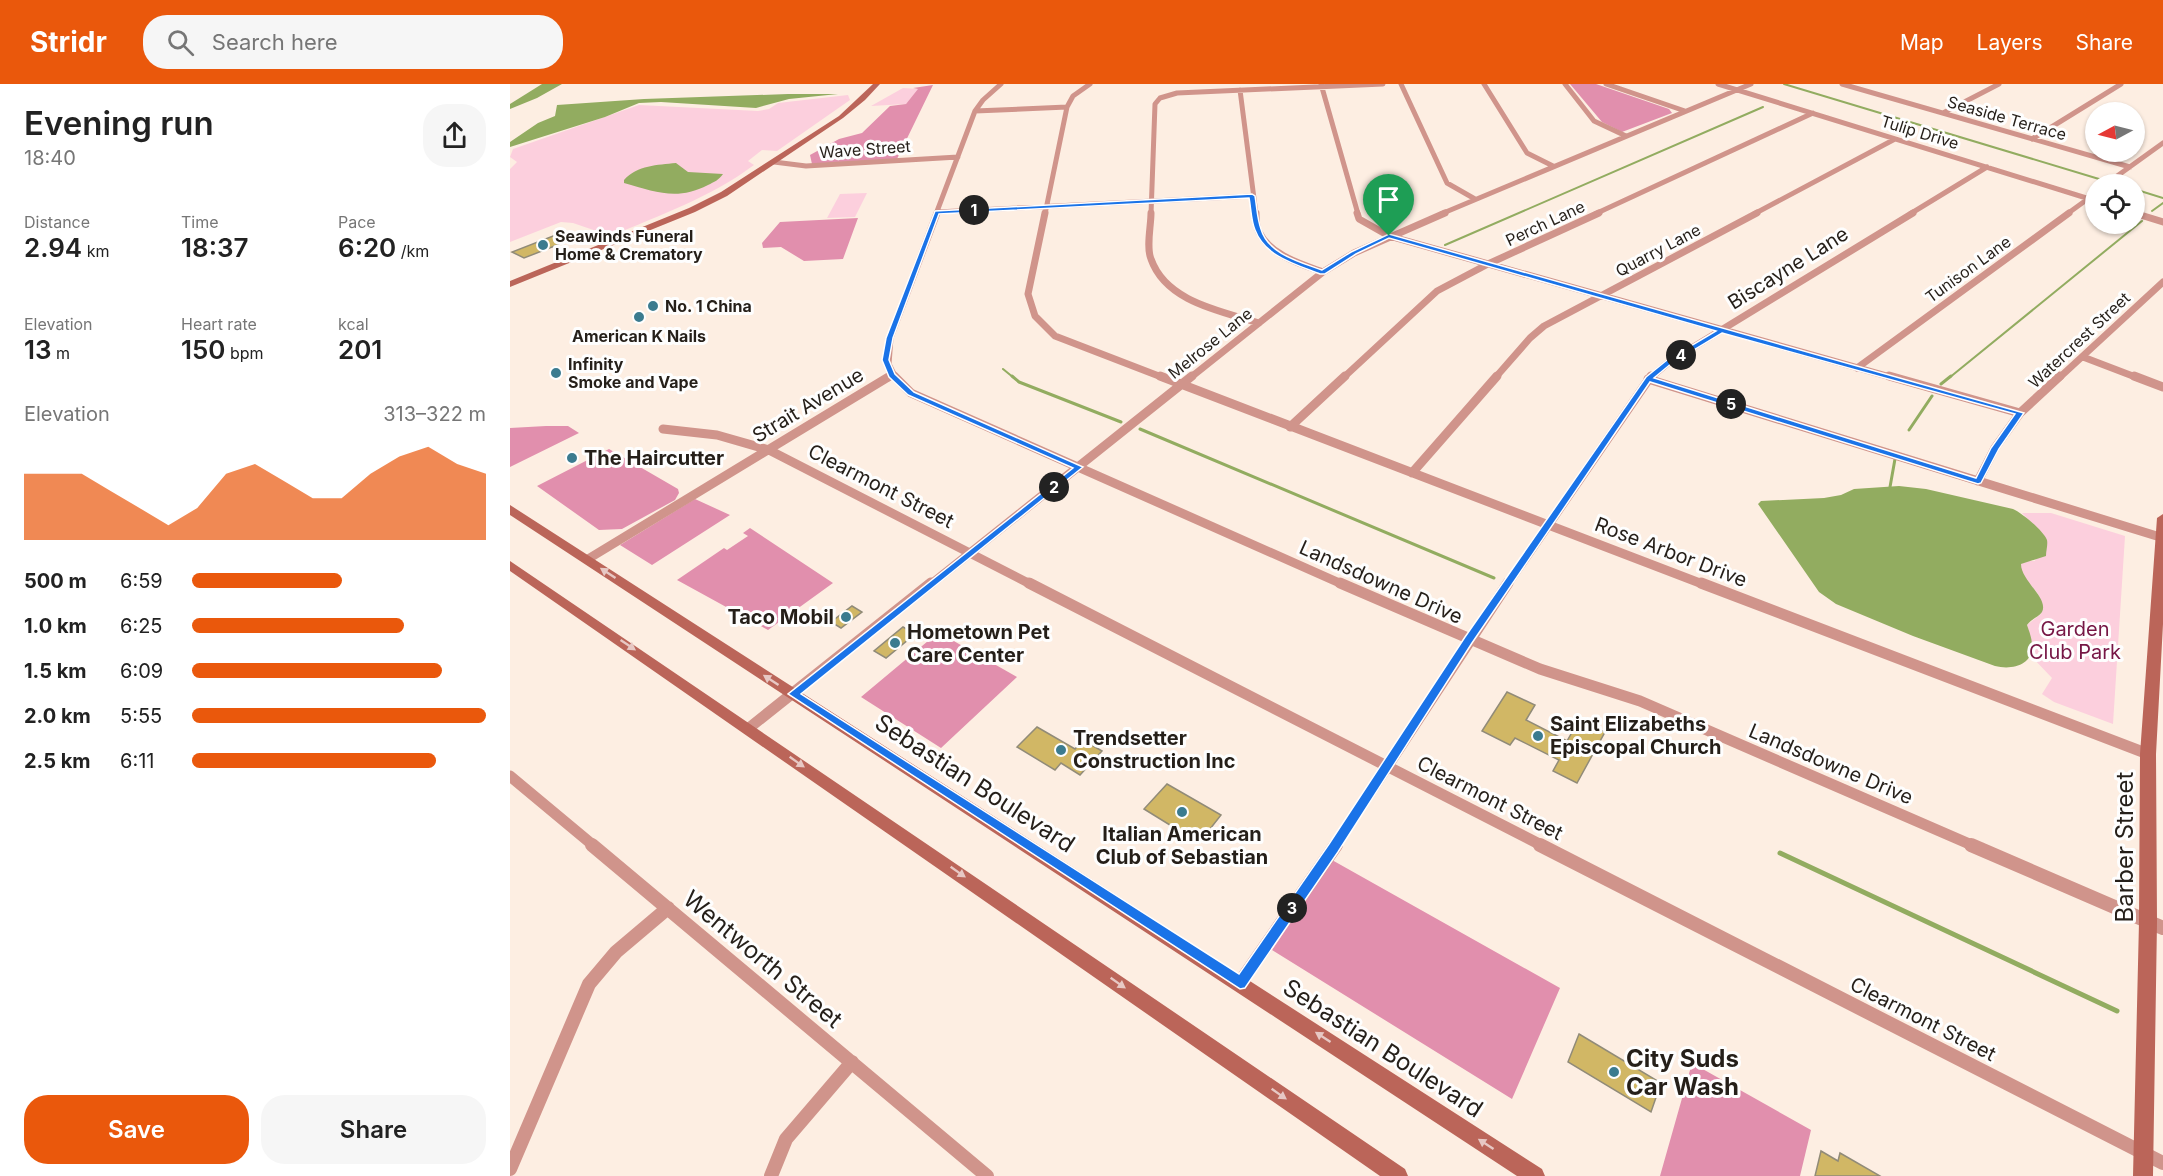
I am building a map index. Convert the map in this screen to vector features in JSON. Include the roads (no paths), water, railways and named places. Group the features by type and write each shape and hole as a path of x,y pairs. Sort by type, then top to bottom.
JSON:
{"main road":[{"path":"510,284 692,210 724,194 853,108 876,84"},
{"name":"Sebastian Boulevard","path":"510,509 1535,1176"},
{"name":"Barber Street","path":"2143,1176 2156,925 2148,754 2163,518"},
{"path":"510,565 1398,1176"}],"street":[{"path":"892,375 885,360 890,338 937,212 975,111 983,100 1001,84"},
{"path":"975,111 1067,107 1073,96 1090,84"},
{"path":"1259,323 1189,300 1164,281 1150,258 1155,104 1160,98 1177,93 1383,84"},
{"path":"1401,84 1447,183 1475,199"},
{"path":"1484,84 1527,153 1553,166"},
{"path":"1565,84 1594,121 1626,136"},
{"path":"1606,84 1685,111"},
{"name":"Tulip Drive","path":"1718,84 2085,198"},
{"name":"Melrose Lane","path":"749,728 1323,272 1354,253 1389,236 1751,84"},
{"name":"Seaside Terrace","path":"1842,84 2130,167"},
{"path":"1862,90 1874,84"},
{"path":"1943,113 1999,84"},
{"path":"2032,139 2121,84"},
{"path":"1321,85 1359,219 1389,236 2020,413"},
{"path":"1240,90 1258,231 1268,245 1285,258 1323,272"},
{"name":"Rose Arbor Drive","path":"1067,107 1028,294 1035,316 1055,336 2148,754"},
{"name":"Perch Lane","path":"1290,427 1437,291 1488,264 1813,113"},
{"name":"Quarry Lane","path":"1412,473 1530,338 1544,326 1895,139"},
{"path":"2120,174 2163,143"},
{"name":"Wave Street","path":"774,162 806,166 958,157"},
{"name":"Biscayne Lane","path":"1240,983 1387,767 1469,640 1648,379 1669,362 1987,167"},
{"path":"937,212 1252,196"},
{"name":"Tunison Lane","path":"1857,368 2085,205"},
{"path":"2145,216 2163,222"},
{"name":"Watercrest Street","path":"1978,481 1995,448 2020,413 2163,282"},
{"path":"2083,357 2163,387"},
{"name":"Strait Avenue","path":"588,559 892,375"},
{"name":"Landsdowne Drive","path":"892,375 911,393 1469,640 1540,669 1640,701 2156,925"},
{"path":"1648,379 2160,537"},
{"name":"Clearmont Street","path":"663,429 734,437 769,450 2163,1163"},
{"name":"Wentworth Street","path":"513,782 668,908 987,1176"},
{"path":"510,1169 589,984 616,952 668,908"},
{"path":"771,1176 786,1139 852,1062"}],"waterway":[{"path":"1784,84 2085,175"},
{"path":"1445,245 1763,107"},
{"path":"2145,192 2163,198"},
{"path":"2152,211 2163,203"},
{"path":"1949,378 2126,234"},
{"path":"1003,369 1014,378"},
{"path":"1012,376 1019,382 1121,422"},
{"path":"1941,384 1951,376"},
{"path":"1909,430 1932,396"},
{"path":"1140,429 1494,578"},
{"path":"1890,487 1895,459"},
{"path":"1780,853 2117,1011"}],"place":[{"name":"Seawinds Funeral Home & Crematory","path":"543,245"},
{"name":"No. 1 China","path":"653,306"},
{"name":"American K Nails","path":"639,317"},
{"name":"Infinity Smoke and Vape","path":"556,373"},
{"name":"The Haircutter","path":"572,458"},
{"name":"Taco Mobil","path":"846,617"},
{"name":"Hometown Pet Care Center","path":"895,643"},
{"name":"Saint Elizabeths Episcopal Church","path":"1538,736"},
{"name":"Trendsetter Construction Inc","path":"1061,750"},
{"name":"Italian American Club of Sebastian","path":"1182,812"},
{"name":"City Suds Car Wash","path":"1614,1072"}],"park label":[{"name":"Garden Club Park","path":"2075,640"}]}
